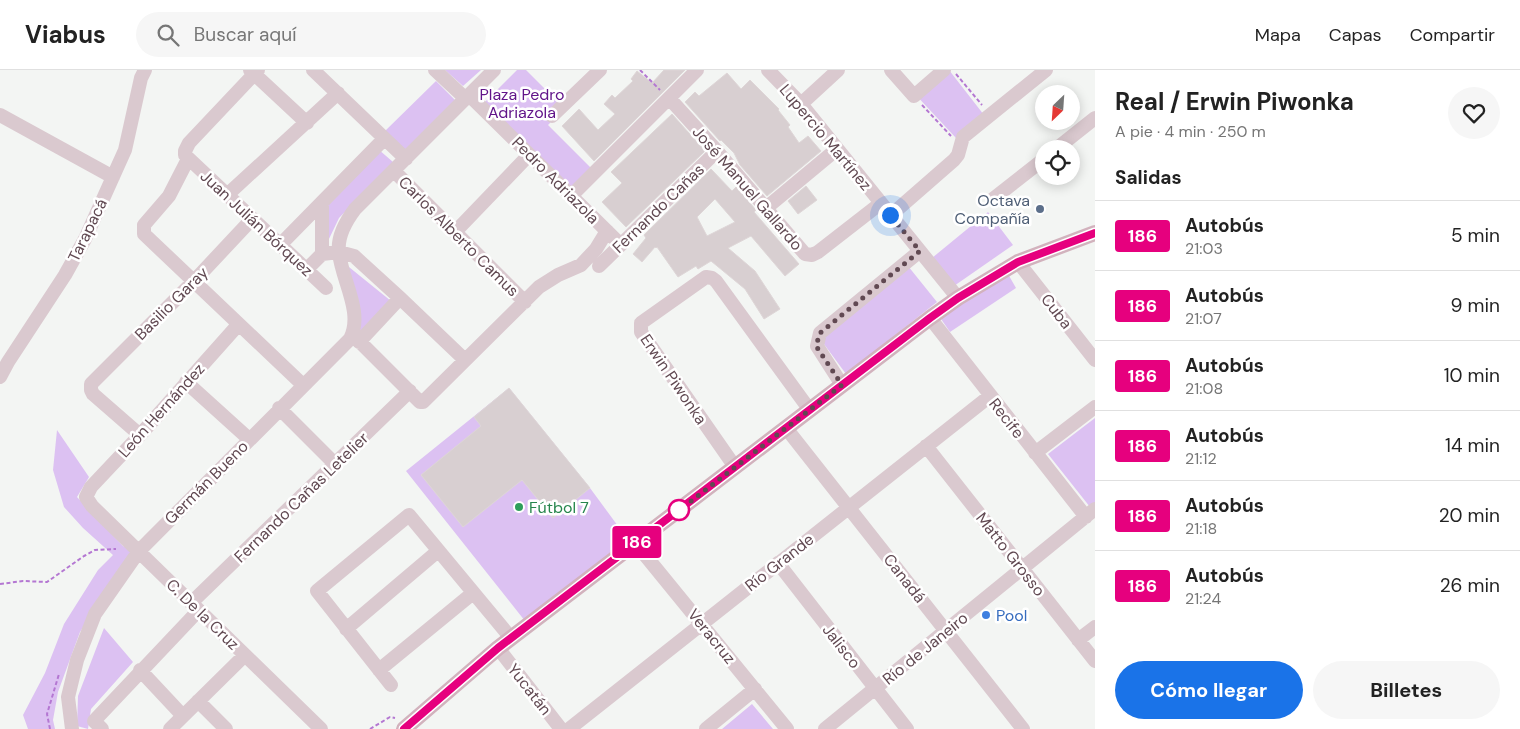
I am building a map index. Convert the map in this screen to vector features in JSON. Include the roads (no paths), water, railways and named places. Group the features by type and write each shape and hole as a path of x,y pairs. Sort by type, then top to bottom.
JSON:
{"main road":[{"path":"412,726 504,643 930,318 958,298 1018,262 1095,233"}],"street":[{"name":"Tarapacá","path":"0,377 77,253 113,177 125,150 141,78 145,70"},
{"name":"Carlos Alberto Camus","path":"313,70 406,159"},
{"name":"Pedro Adriazola","path":"435,70 468,97 530,155 620,244"},
{"path":"494,70 348,218 340,239 339,252 354,312 356,338 420,402 423,402 539,287 548,280 581,265 596,249 607,231"},
{"path":"552,116 600,70"},
{"path":"571,196 697,70"},
{"name":"Lupercio Martínez","path":"768,70 801,104 958,298"},
{"path":"801,104 838,70"},
{"path":"891,70 914,96 944,70"},
{"path":"890,215 958,156 963,137 1046,70"},
{"path":"303,385 194,281 149,241 144,234 143,228 146,221 169,196 188,159 185,151 189,143 254,71 307,123"},
{"path":"228,195 338,93"},
{"name":"José Manuel Gallardo","path":"669,98 805,254 812,255 881,202"},
{"path":"0,115 113,177"},
{"path":"1067,140 1095,118"},
{"path":"280,245 322,204 384,138"},
{"path":"766,208 837,149"},
{"name":"Fernando Cañas","path":"599,266 717,151"},
{"path":"455,232 530,155"},
{"name":"Juan Julián Bórquez","path":"188,159 308,269 326,288"},
{"path":"994,199 1035,166"},
{"name":"Carlos Alberto Camus","path":"394,171 525,302"},
{"path":"322,204 322,254"},
{"name":"Basilio Garay","path":"140,435 93,394 90,387 252,219"},
{"path":"842,385 816,346 820,333 920,251"},
{"path":"308,269 322,254 339,252 354,256 465,360"},
{"name":"Cuba","path":"1018,262 1095,360"},
{"name":"Erwin Piwonka","path":"735,468 641,332 641,323 706,277 712,278 809,409"},
{"name":"Germán Bueno","path":"72,729 68,697 77,660 95,614 139,551 279,408 350,339 356,338 400,298"},
{"name":"Recife","path":"930,318 1035,453 1090,513"},
{"name":"León Hernández","path":"86,497 91,487 238,325"},
{"path":"186,382 249,439"},
{"name":"Fernando Cañas Letelier","path":"98,725 140,670 195,606 410,391"},
{"name":"Río Grande","path":"569,729 990,396"},
{"path":"1035,453 1095,407"},
{"path":"279,408 335,464"},
{"name":"Canadá","path":"786,428 1023,729"},
{"name":"Matto Grosso","path":"926,446 1095,661"},
{"name":"C. De la Cruz","path":"86,497 92,506 245,655 312,726"},
{"name":"Río de Janeiro","path":"826,729 1090,513"},
{"name":"Yucatán","path":"346,629 317,591 409,516 473,592 561,729"},
{"name":"Veracruz","path":"636,544 788,729"},
{"path":"390,685 346,629 438,551"},
{"name":"Jalisco","path":"778,563 907,729"},
{"path":"379,670 473,592"},
{"path":"1078,640 1095,626"},
{"path":"170,729 245,655"},
{"path":"140,670 183,716"},
{"path":"706,729 755,689"},
{"path":"198,701 226,729"}],"place":[{"name":"Octava Compañía","path":"1040,209"},
{"name":"Fútbol 7","path":"519,507"},
{"name":"Pool","path":"986,615"}],"park label":[{"name":"Plaza Pedro Adriazola","path":"522,103"}]}
